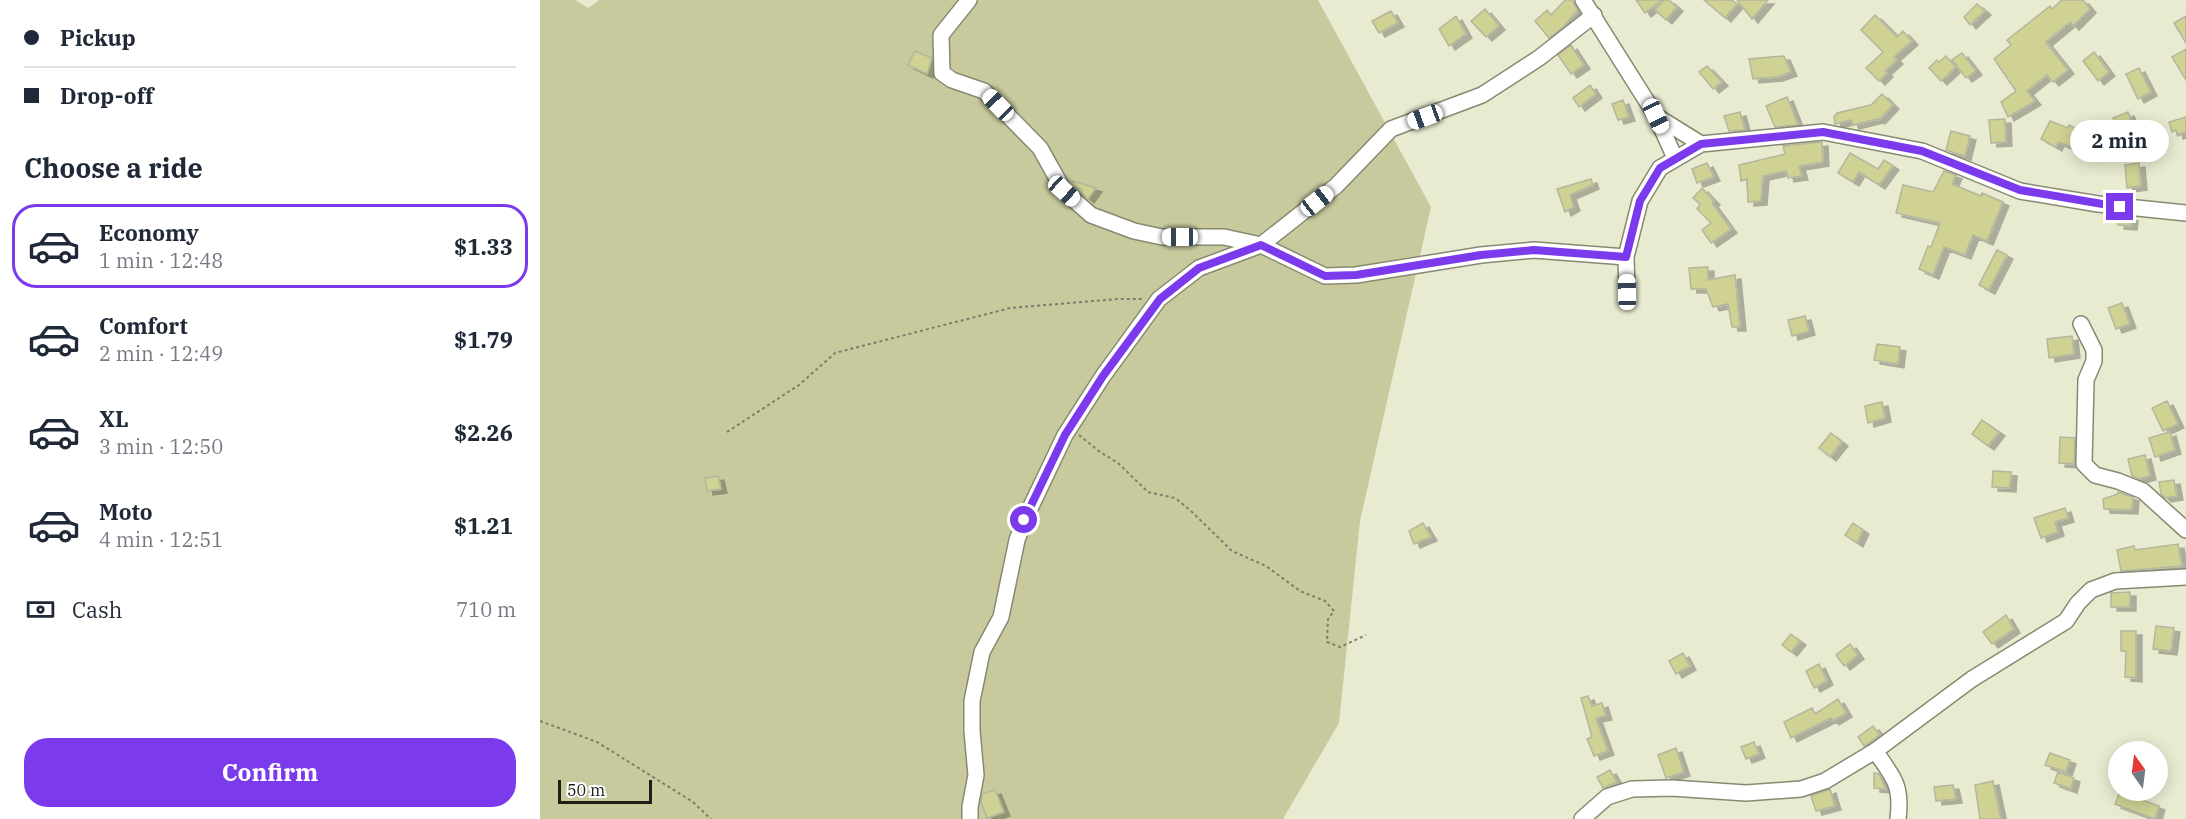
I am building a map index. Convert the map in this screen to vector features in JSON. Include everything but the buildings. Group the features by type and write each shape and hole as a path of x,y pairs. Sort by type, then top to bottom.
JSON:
{"street":[{"path":"969,0 941,35 942,74 952,80 984,91 1040,148 1064,191 1091,215 1134,231 1162,237 1224,237 1261,245 1325,276 1356,275 1481,255 1534,250 1626,257"},
{"path":"1584,0 1656,116 1676,158"},
{"path":"969,819 976,776 972,700 982,652 1001,617 1017,540 1024,520 1070,428 1103,376 1160,299 1199,268 1261,245 1336,186 1391,129 1482,95 1539,58 1594,15"},
{"path":"1656,116 1701,144"},
{"path":"1627,292 1626,257 1640,201 1660,168 1701,144 1823,132 1922,151 2020,190 2098,204 2186,213"},
{"path":"2080,324 2094,350 2094,361 2086,380 2084,464 2095,476 2143,490 2186,530"},
{"path":"1582,819 1607,797 1632,789 1672,788 1746,793 1801,789 1825,781 1875,752 1972,679 2066,621 2078,603 2091,590 2115,581 2186,578"},
{"path":"1875,752 1893,776 1900,797 1898,819"}],"path":[{"path":"727,432 800,386 835,353 1010,308 1118,298 1160,299"},
{"path":"1070,428 1118,463 1148,492 1175,498 1232,551 1266,566 1300,591 1325,601 1334,611 1328,619 1327,642 1340,647 1366,635"},
{"path":"540,721 597,742 693,802 711,819"}],"green space":[{"path":"540,0 575,0 588,8 599,0 1318,0 1431,207 1360,521 1339,723 1283,819 540,819"}],"route":[{"path":"1024,520 1065,435 1103,376 1160,299 1199,268 1261,245 1325,276 1356,275 1481,255 1534,250 1626,257 1640,201 1660,168 1701,144 1823,132 1922,151 2020,190 2120,207"}]}
